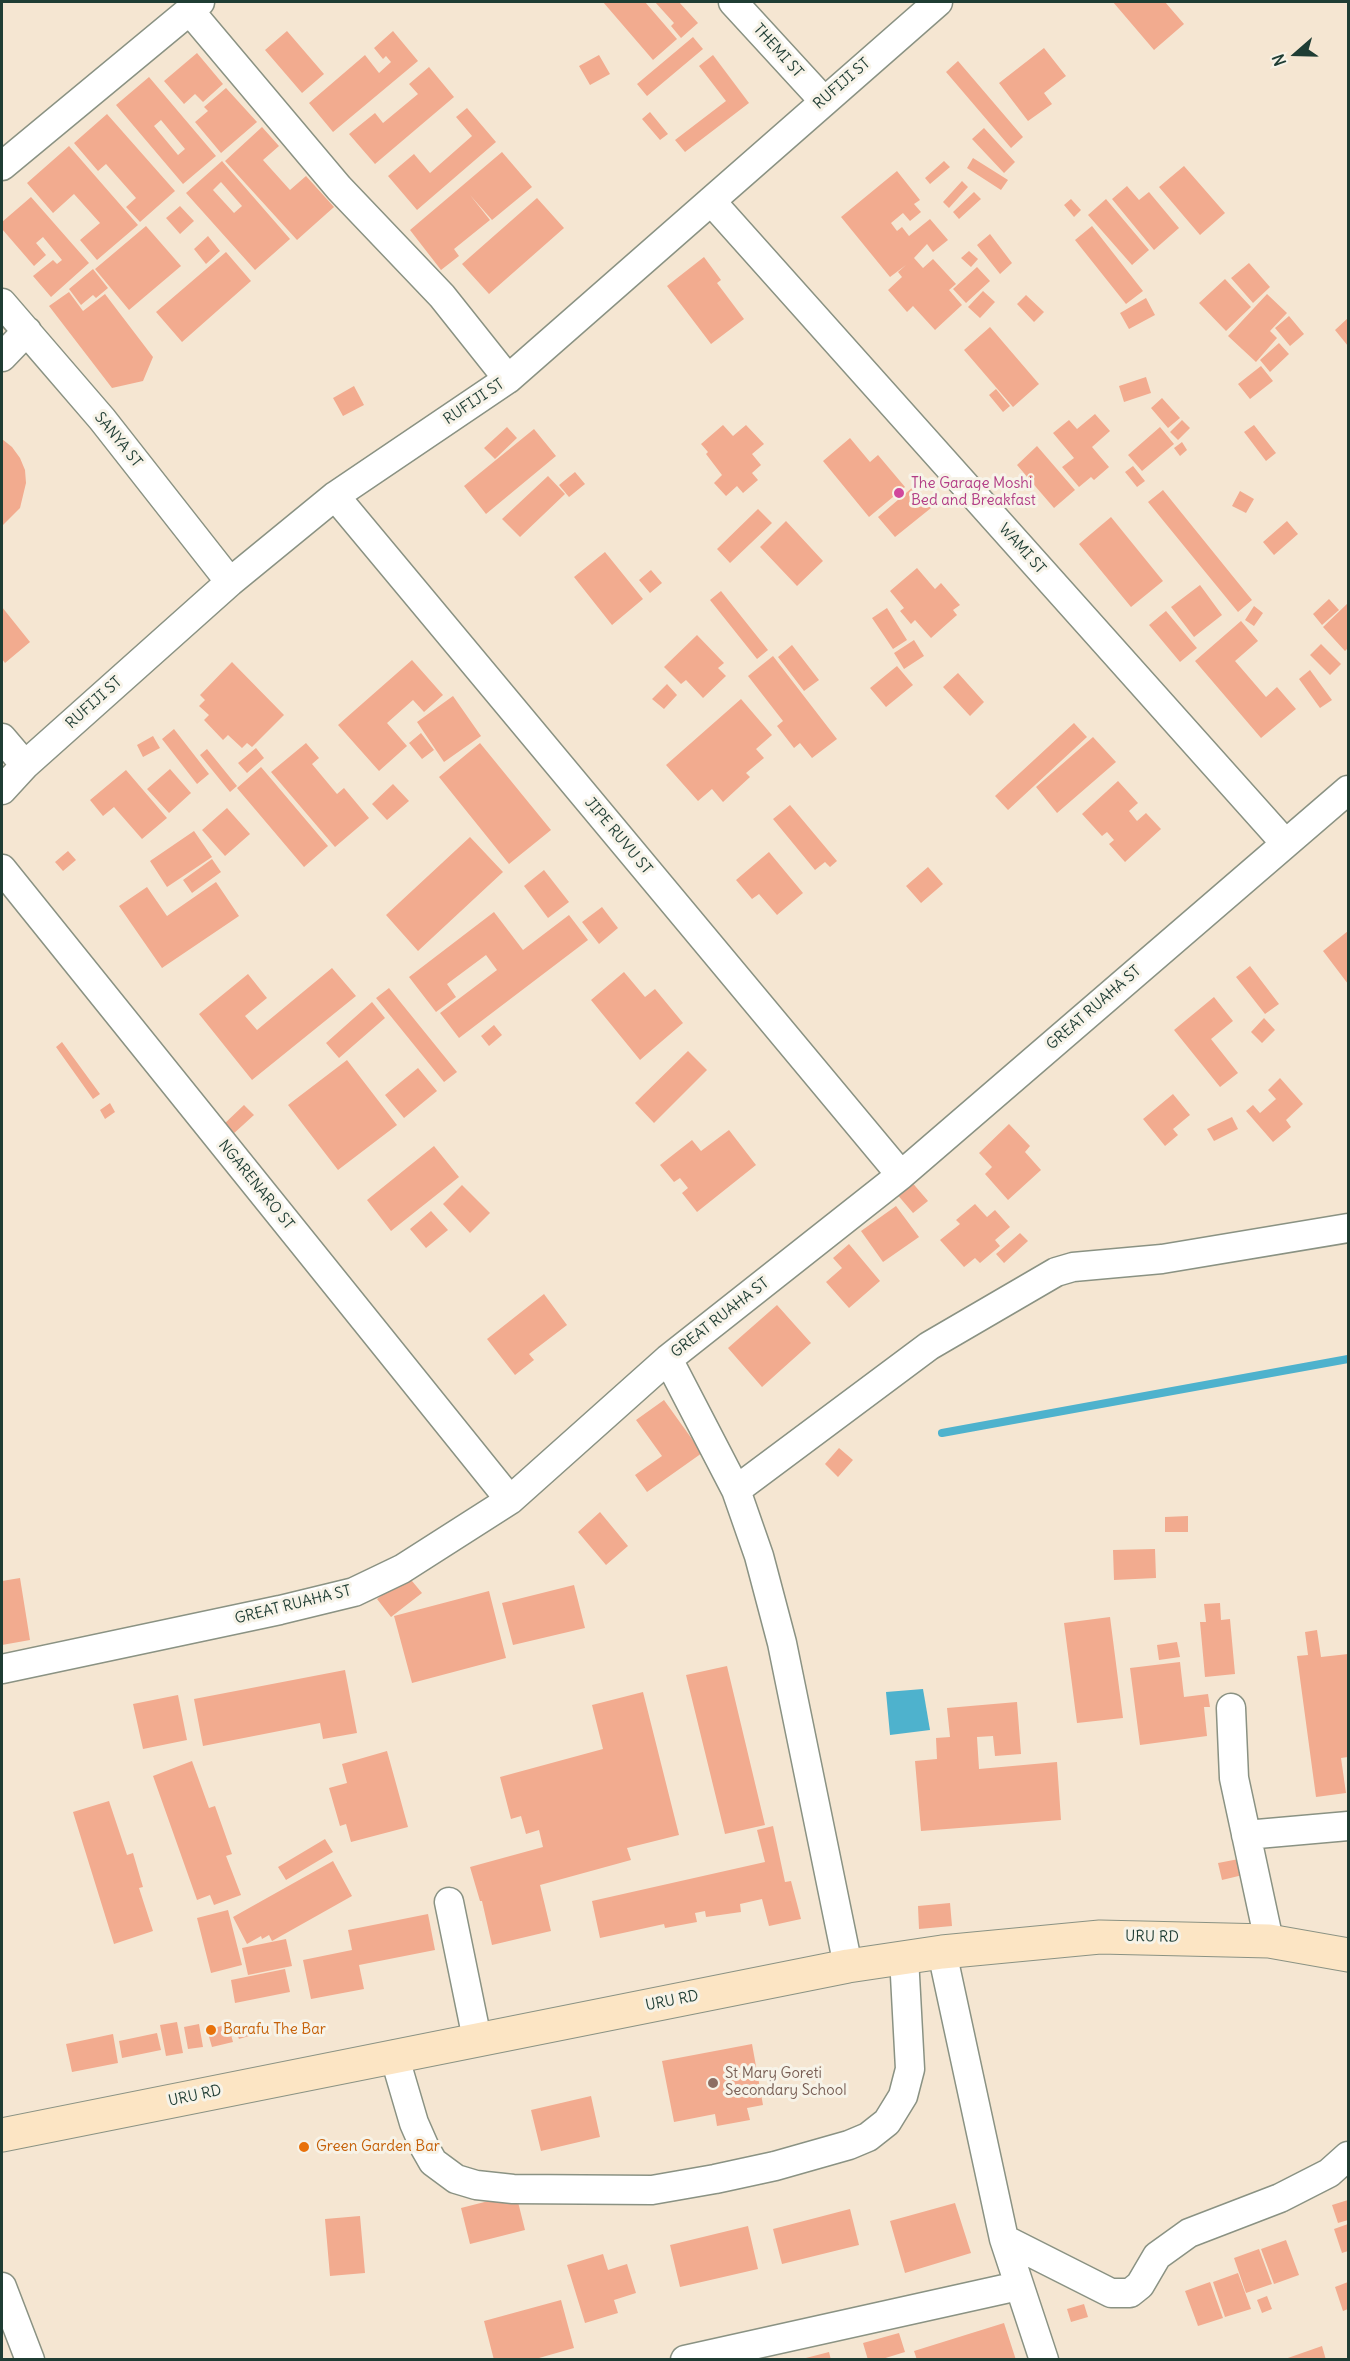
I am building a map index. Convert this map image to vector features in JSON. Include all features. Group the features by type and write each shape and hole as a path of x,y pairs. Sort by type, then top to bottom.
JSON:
{"street":[{"name":"THEMI ST","path":"734,2 823,100"},
{"name":"RUFIJI ST","path":"2,790 25,765 230,582 335,496 508,379 823,100 938,2"},
{"path":"2,166 194,6 339,188 442,296 508,379"},
{"name":"WAMI ST","path":"711,201 1285,843"},
{"name":"SANYA ST","path":"2,303 102,419 230,582"},
{"path":"2,357 27,331"},
{"name":"JIPE RUVU ST","path":"335,496 901,1175"},
{"path":"2,738 25,765"},
{"name":"GREAT RUAHA ST","path":"2,1669 354,1592 402,1569 510,1500 668,1359 901,1175 1348,790"},
{"name":"NGARENARO ST","path":"2,869 510,1500"},
{"path":"736,1490 929,1346 1056,1272 1073,1267 1162,1259 1348,1228"},
{"path":"668,1359 736,1490 759,1556 782,1643 848,1966"},
{"path":"1231,1708 1234,1778 1269,1941"},
{"path":"1246,1835 1348,1826"},
{"path":"448,1902 477,2039"},
{"name":"URU RD","path":"2,2135 394,2055 904,1957 1100,1937 1269,1941 1348,1955"},
{"path":"942,1952 1004,2239 1044,2360"},
{"path":"394,2055 414,2123 425,2148 433,2162 456,2179 476,2185 513,2189 652,2190 715,2179 775,2166 849,2145 868,2137 887,2122 903,2096 910,2069 904,1957"},
{"path":"1004,2239 1111,2293 1130,2293 1140,2285 1157,2256 1189,2234 1280,2199 1329,2173 1348,2156"},
{"path":"686,2360 1018,2286"},
{"path":"2,2287 30,2360"}],"water":[{"path":"923,1689 930,1730 890,1735 886,1692"}],"building":[{"path":"603,2 645,2 677,39 653,60"},
{"path":"655,2 679,2 698,23 681,38 671,26 674,23"},
{"path":"1113,2 1165,2 1184,24 1154,50"},
{"path":"287,31 324,74 302,93 265,50"},
{"path":"393,31 418,61 333,132 309,103 365,55 379,73 391,62 386,56 383,59 374,48"},
{"path":"693,37 703,49 647,96 637,84"},
{"path":"1044,48 1066,76 1044,93 1052,104 1028,121 999,83"},
{"path":"197,53 223,84 203,102 195,94 184,104 164,81"},
{"path":"599,55 610,74 590,85 579,66"},
{"path":"713,55 749,103 685,152 675,140 726,101 699,66"},
{"path":"958,61 1023,137 1011,148 946,72"},
{"path":"429,67 454,97 375,164 349,134 375,113 383,123 418,94 409,84"},
{"path":"149,77 216,156 183,184 116,105","holes":["161,120 185,149 178,155 154,126"]},
{"path":"226,88 257,122 221,153 195,122 208,111 204,107"},
{"path":"467,108 496,142 417,210 388,176 414,154 430,173 472,136 456,117"},
{"path":"650,112 668,134 660,140 642,119"},
{"path":"107,114 175,191 140,222 126,207 136,198 106,164 98,171 74,143"},
{"path":"262,127 279,146 263,160 290,190 306,176 334,207 297,240 225,161"},
{"path":"984,128 1015,162 1004,173 972,139"},
{"path":"69,146 138,225 97,260 80,240 100,223 74,194 53,213 27,183"},
{"path":"502,152 532,187 492,220 470,195 490,220 454,249 459,256 441,270 410,230"},
{"path":"973,158 1008,180 1001,190 967,168"},
{"path":"222,161 290,239 255,270 186,193","holes":["221,182 242,206 234,213 213,190"]},
{"path":"944,161 950,167 930,184 925,178"},
{"path":"1184,166 1225,213 1200,235 1159,187"},
{"path":"897,171 920,200 914,204 921,212 910,221 903,213 891,223 897,231 902,227 909,236 930,219 948,240 933,252 927,244 914,258 923,268 933,259 956,284 949,290 962,305 935,330 913,306 907,312 888,290 902,277 898,272 906,265 890,277 841,217"},
{"path":"962,181 968,187 949,208 943,202"},
{"path":"1127,186 1139,200 1149,192 1179,228 1154,250 1112,199"},
{"path":"974,192 981,199 959,219 953,212"},
{"path":"31,197 89,263 51,297 33,276 53,260 57,264 62,260 43,237 36,243 46,255 34,266 2,229 2,222"},
{"path":"537,198 564,228 489,294 462,264"},
{"path":"1071,199 1081,210 1074,217 1064,205"},
{"path":"1106,199 1149,250 1132,265 1088,215"},
{"path":"180,206 194,221 180,234 166,218"},
{"path":"146,226 181,266 129,310 95,269"},
{"path":"1092,226 1143,291 1126,304 1075,240"},
{"path":"990,234 1012,263 1000,274 977,245"},
{"path":"208,236 220,251 206,264 194,249"},
{"path":"969,251 978,259 971,267 961,258"},
{"path":"226,252 251,281 182,342 156,312"},
{"path":"704,257 721,280 717,283 744,319 711,344 667,286"},
{"path":"1249,263 1270,287 1253,303 1231,278"},
{"path":"977,267 990,281 966,303 953,289"},
{"path":"93,269 108,288 96,298 93,295 81,305 69,289"},
{"path":"1225,279 1251,307 1226,331 1199,303"},
{"path":"983,291 995,302 980,318 968,307"},
{"path":"69,292 83,311 105,294 153,357 143,381 112,388 49,306"},
{"path":"1267,294 1287,313 1270,331 1277,338 1256,362 1228,336"},
{"path":"1026,295 1044,312 1034,322 1017,304"},
{"path":"1146,298 1155,315 1129,329 1120,313"},
{"path":"1289,316 1304,334 1290,346 1275,328"},
{"path":"1348,318 1348,346 1335,330"},
{"path":"990,327 1039,384 1013,407 964,350"},
{"path":"1279,343 1289,354 1270,372 1260,360"},
{"path":"1261,366 1273,381 1250,399 1238,384"},
{"path":"1146,377 1151,393 1124,402 1119,386"},
{"path":"354,386 364,405 343,416 333,398"},
{"path":"996,389 1010,406 1003,412 989,395"},
{"path":"1162,398 1180,418 1168,428 1151,408"},
{"path":"1095,414 1110,431 1092,447 1109,467 1094,480 1091,477 1079,487 1062,467 1074,458 1053,433 1069,420 1077,429"},
{"path":"1182,420 1190,428 1178,440 1170,432"},
{"path":"723,425 733,436 746,425 764,444 752,454 761,465 752,473 758,480 743,493 737,486 726,496 714,483 722,475 701,444"},
{"path":"1254,425 1276,453 1266,461 1244,432"},
{"path":"507,427 517,438 495,459 484,448"},
{"path":"1160,427 1174,444 1142,471 1128,455"},
{"path":"534,429 556,456 486,514 464,486"},
{"path":"850,438 870,462 878,455 905,487 869,517 823,461"},
{"path":"2,439 20,458 25,470 26,483 20,508 2,526"},
{"path":"1182,442 1187,450 1180,456 1174,448"},
{"path":"1037,446 1075,490 1054,508 1017,465"},
{"path":"1133,466 1145,481 1137,487 1125,472"},
{"path":"575,472 585,484 569,497 559,485"},
{"path":"548,476 565,494 520,537 502,519"},
{"path":"913,487 931,508 895,537 878,517"},
{"path":"1163,490 1252,600 1238,612 1148,502"},
{"path":"1240,491 1254,499 1246,513 1232,506"},
{"path":"758,509 772,523 730,563 717,549"},
{"path":"1111,517 1163,581 1131,607 1079,544"},
{"path":"786,521 823,561 797,586 760,547"},
{"path":"1287,521 1298,534 1274,555 1263,542"},
{"path":"605,552 643,599 612,625 574,577"},
{"path":"917,568 935,589 941,583 960,605 953,610 957,615 931,638 915,620 911,624 900,611 904,608 890,591"},
{"path":"651,570 662,583 650,593 639,580"},
{"path":"1200,585 1222,615 1194,637 1171,607"},
{"path":"721,591 768,650 757,659 710,600"},
{"path":"1329,599 1339,610 1322,625 1313,614"},
{"path":"1348,603 1348,648 1345,651 1323,627"},
{"path":"1254,606 1263,613 1254,626 1245,620"},
{"path":"2,607 30,642 5,663 2,659"},
{"path":"887,608 907,640 893,649 872,618"},
{"path":"1166,611 1197,648 1180,662 1149,625"},
{"path":"1241,621 1258,641 1235,661 1266,697 1277,687 1296,709 1261,738 1195,661"},
{"path":"697,635 724,663 718,668 726,676 703,698 686,680 681,684 664,667"},
{"path":"914,640 924,656 904,669 894,653"},
{"path":"1321,644 1341,664 1330,675 1310,655"},
{"path":"792,645 819,680 804,691 778,657"},
{"path":"773,656 837,739 812,758 800,743 794,748 777,726 783,721 748,676"},
{"path":"412,660 443,695 424,712 413,700 387,723 407,746 379,771 338,725"},
{"path":"232,662 284,715 252,747 247,743 242,748 228,735 223,740 204,720 209,715 199,706 205,700 200,695"},
{"path":"897,666 913,685 886,707 870,688"},
{"path":"1310,670 1332,700 1320,708 1299,679"},
{"path":"958,673 984,702 970,716 943,687"},
{"path":"667,684 677,695 664,709 652,699"},
{"path":"453,696 481,736 444,762 417,722"},
{"path":"741,699 772,735 756,749 764,758 746,773 750,777 723,802 712,789 698,801 666,765"},
{"path":"1074,723 1087,737 1008,810 995,796"},
{"path":"174,729 209,774 197,784 162,739"},
{"path":"421,733 434,750 422,759 409,743"},
{"path":"153,736 160,748 143,757 137,745"},
{"path":"1093,737 1116,762 1057,813 1036,787"},
{"path":"306,743 319,758 312,764 337,794 344,788 369,818 335,847 271,772"},
{"path":"480,743 551,830 509,864 439,777"},
{"path":"256,748 264,758 247,773 238,763"},
{"path":"207,749 237,786 230,792 200,755"},
{"path":"261,767 328,846 304,867 237,788"},
{"path":"170,769 191,793 169,813 147,789"},
{"path":"126,770 167,818 142,839 114,807 103,816 90,800"},
{"path":"1118,781 1138,803 1129,811 1137,821 1146,813 1161,829 1125,862 1109,844 1114,840 1107,832 1102,836 1082,814"},
{"path":"393,784 409,801 387,820 372,804"},
{"path":"790,805 837,861 830,867 825,862 815,870 773,819"},
{"path":"227,808 250,834 225,856 202,830"},
{"path":"194,831 212,857 167,887 150,861"},
{"path":"470,837 503,872 418,951 386,915"},
{"path":"68,851 76,860 63,871 55,862"},
{"path":"769,852 803,893 777,915 759,894 752,899 736,880"},
{"path":"212,859 221,872 192,893 183,880"},
{"path":"928,867 943,884 921,903 906,886"},
{"path":"544,870 569,902 548,918 524,886"},
{"path":"216,882 239,916 162,968 119,906 147,887 167,916"},
{"path":"602,907 618,928 599,944 582,922"},
{"path":"494,912 523,950 569,915 588,940 459,1038 440,1013 497,970 486,955 447,984 456,997 436,1012 409,977"},
{"path":"1348,931 1348,984 1323,951"},
{"path":"1250,966 1279,1004 1265,1014 1236,977"},
{"path":"332,968 356,996 252,1080 199,1014 248,974 267,998 245,1016 257,1030"},
{"path":"624,972 645,997 655,989 683,1023 640,1060 591,1000"},
{"path":"389,988 457,1072 444,1082 376,998"},
{"path":"1214,997 1233,1021 1211,1039 1238,1073 1220,1087 1174,1030"},
{"path":"372,1002 385,1018 339,1058 326,1043"},
{"path":"1264,1018 1275,1030 1262,1043 1251,1032"},
{"path":"494,1025 502,1035 489,1046 481,1036"},
{"path":"62,1042 100,1094 93,1099 56,1047"},
{"path":"688,1051 707,1070 654,1123 635,1103"},
{"path":"347,1060 397,1125 338,1170 288,1105"},
{"path":"418,1068 437,1091 404,1118 385,1095"},
{"path":"1280,1078 1303,1104 1286,1120 1291,1127 1273,1142 1246,1111 1253,1105 1260,1113 1276,1099 1268,1090"},
{"path":"1173,1094 1190,1115 1173,1129 1178,1135 1165,1146 1143,1119"},
{"path":"110,1103 115,1112 105,1119 100,1110"},
{"path":"244,1105 254,1115 232,1135 223,1125"},
{"path":"1232,1117 1238,1129 1214,1141 1207,1129"},
{"path":"1009,1124 1030,1146 1025,1152 1041,1170 1008,1200 985,1174 992,1167 979,1153"},
{"path":"729,1130 756,1165 697,1212 682,1193 688,1188 680,1178 674,1182 660,1165 692,1140 701,1151"},
{"path":"434,1146 459,1177 391,1231 367,1200"},
{"path":"910,1180 928,1201 913,1213 896,1193"},
{"path":"462,1185 490,1213 470,1233 443,1204"},
{"path":"975,1204 987,1217 995,1210 1010,1227 995,1240 1000,1246 980,1263 975,1258 964,1267 940,1240 960,1224 956,1220"},
{"path":"896,1206 919,1237 883,1262 861,1231"},
{"path":"431,1211 448,1230 426,1248 410,1229"},
{"path":"1020,1233 1028,1241 1004,1263 996,1254"},
{"path":"849,1244 880,1281 849,1308 826,1282 842,1268 833,1258"},
{"path":"544,1294 567,1325 529,1354 534,1360 515,1375 487,1339"},
{"path":"777,1305 811,1343 762,1387 728,1348"},
{"path":"664,1400 702,1453 647,1492 635,1475 662,1456 636,1420"},
{"path":"839,1448 853,1460 838,1477 825,1464"},
{"path":"600,1512 628,1546 606,1565 578,1532"},
{"path":"1188,1516 1188,1532 1165,1532 1165,1517"},
{"path":"1155,1549 1156,1578 1114,1580 1113,1550"},
{"path":"407,1575 422,1593 391,1617 377,1599"},
{"path":"20,1578 30,1640 2,1645 2,1581"},
{"path":"574,1585 585,1628 513,1645 502,1603"},
{"path":"489,1591 506,1658 412,1683 394,1616"},
{"path":"1220,1603 1221,1620 1230,1619 1235,1674 1205,1677 1200,1622 1206,1622 1204,1604"},
{"path":"1110,1617 1123,1718 1077,1723 1064,1623"},
{"path":"1317,1630 1321,1657 1348,1654 1348,1757 1341,1758 1346,1793 1316,1797 1297,1656 1308,1655 1305,1632"},
{"path":"1177,1642 1180,1657 1159,1660 1157,1645"},
{"path":"1180,1662 1184,1697 1208,1694 1210,1707 1204,1707 1207,1736 1140,1745 1130,1668"},
{"path":"727,1666 765,1825 725,1834 686,1675"},
{"path":"345,1670 357,1733 323,1739 320,1723 203,1746 194,1699"},
{"path":"643,1692 679,1835 627,1848 631,1860 540,1885 551,1931 492,1945 482,1901 480,1901 470,1867 543,1847 539,1830 526,1834 521,1816 511,1819 500,1777 603,1749 592,1705"},
{"path":"178,1695 187,1740 143,1749 133,1704"},
{"path":"1017,1702 1021,1754 995,1756 993,1736 977,1737 979,1769 1057,1762 1061,1820 921,1831 915,1761 937,1759 936,1738 950,1737 947,1708"},
{"path":"387,1751 408,1827 351,1842 346,1824 340,1826 329,1788 347,1783 342,1764"},
{"path":"192,1761 209,1808 215,1806 232,1854 226,1856 241,1895 214,1905 210,1895 197,1900 153,1776"},
{"path":"109,1801 127,1855 133,1853 143,1887 139,1888 153,1931 114,1944 73,1812"},
{"path":"773,1826 785,1882 791,1881 801,1919 769,1926 762,1899 740,1904 741,1912 706,1917 705,1911 695,1913 697,1922 665,1928 664,1924 600,1938 592,1901 765,1862 757,1830"},
{"path":"325,1839 333,1852 286,1880 278,1867"},
{"path":"1244,1858 1247,1874 1222,1880 1218,1863"},
{"path":"333,1861 352,1896 272,1941 269,1935 262,1939 261,1936 247,1944 233,1917"},
{"path":"950,1903 952,1926 919,1929 918,1906"},
{"path":"228,1910 242,1965 211,1973 197,1918"},
{"path":"428,1914 435,1950 359,1965 364,1989 311,1999 303,1960 352,1950 348,1930"},
{"path":"286,1939 292,1966 248,1975 242,1948"},
{"path":"285,1969 290,1992 235,2003 231,1980"},
{"path":"177,2022 183,2053 166,2056 160,2025"},
{"path":"199,2024 203,2047 188,2049 184,2027"},
{"path":"228,2024 233,2042 212,2047 207,2030"},
{"path":"249,2025 252,2035 239,2039 235,2029"},
{"path":"157,2033 161,2050 122,2058 119,2041"},
{"path":"113,2034 118,2063 72,2072 66,2044"},
{"name":"St Mary Goreti Secondary School","path":"752,2044 763,2105 747,2108 750,2120 717,2126 715,2114 674,2122 662,2061"},
{"path":"591,2096 600,2137 541,2151 531,2110"},
{"path":"516,2194 525,2230 470,2244 461,2208"},
{"path":"1348,2200 1348,2220 1338,2223 1332,2205"},
{"path":"955,2203 971,2253 905,2273 890,2221"},
{"path":"850,2209 859,2245 782,2264 773,2229"},
{"path":"360,2216 365,2273 330,2276 325,2219"},
{"path":"1348,2224 1348,2251 1342,2253 1334,2229"},
{"path":"748,2226 758,2269 680,2287 670,2245"},
{"path":"1286,2240 1299,2275 1274,2284 1261,2249"},
{"path":"1259,2249 1272,2284 1246,2293 1234,2258"},
{"path":"603,2254 608,2270 627,2264 636,2293 614,2300 618,2313 585,2323 567,2265"},
{"path":"1238,2273 1251,2309 1225,2317 1213,2282"},
{"path":"1210,2282 1223,2318 1198,2326 1185,2291"},
{"path":"1348,2282 1348,2309 1343,2311 1335,2287"},
{"path":"1267,2296 1272,2309 1262,2313 1257,2300"},
{"path":"561,2300 574,2348 532,2360 494,2360 484,2321"},
{"path":"1084,2304 1088,2317 1071,2322 1067,2309"},
{"path":"1004,2323 1016,2360 917,2360 914,2351"},
{"path":"899,2333 905,2352 879,2360 868,2360 863,2343"},
{"path":"1322,2346 1326,2360 1285,2360 1285,2359"},
{"path":"829,2352 831,2360 802,2360 802,2359"}],"waterway":[{"path":"942,1433 1348,1359"}],"place":[{"name":"The Garage Moshi Bed and Breakfast","path":"899,493"},
{"name":"Barafu The Bar","path":"211,2030"},
{"name":"St Mary Goreti Secondary School","path":"713,2083"},
{"name":"Green Garden Bar","path":"304,2147"}]}
